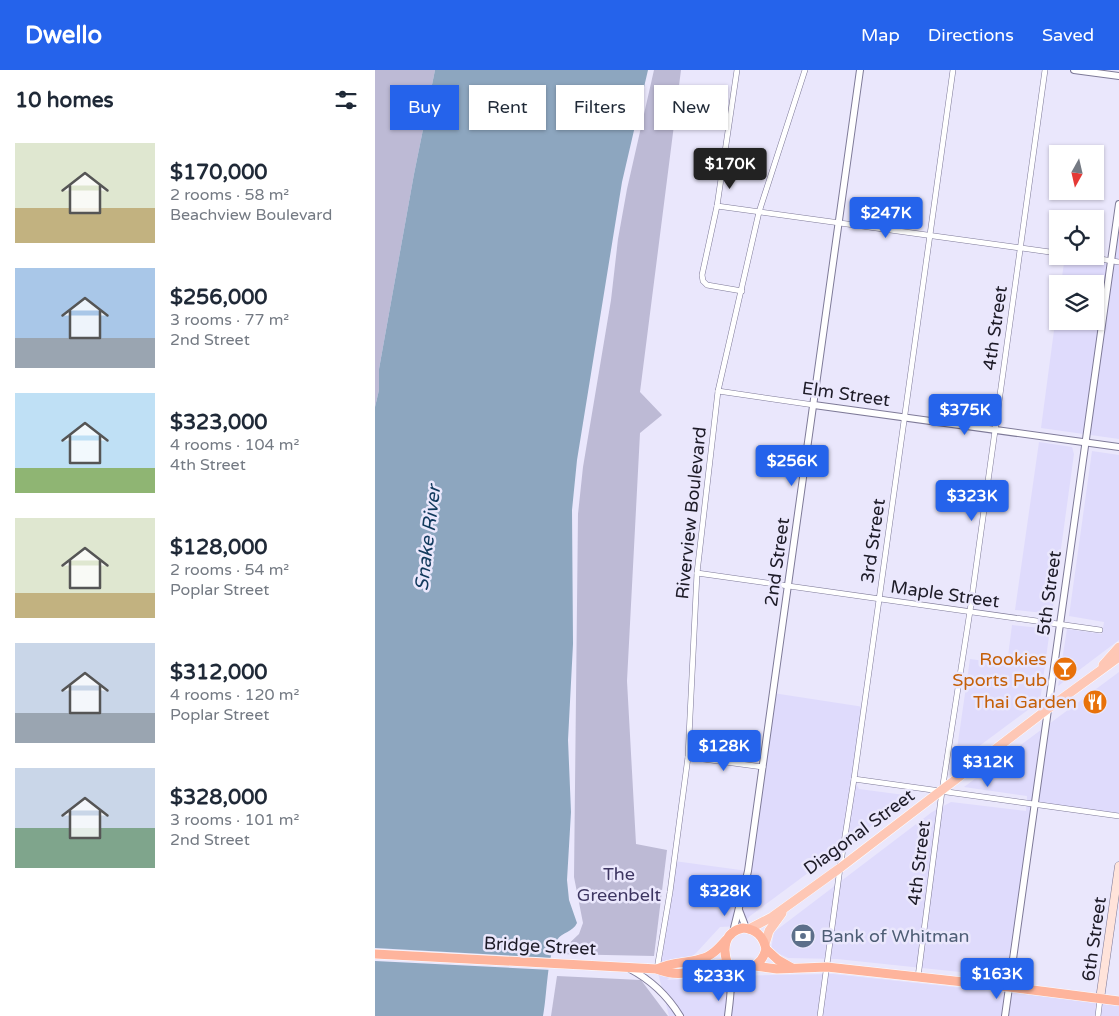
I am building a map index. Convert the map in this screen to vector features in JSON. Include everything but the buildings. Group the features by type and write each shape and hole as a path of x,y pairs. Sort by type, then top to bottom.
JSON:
{"highway":[{"path":"792,968 778,960 759,934 748,929 733,932 726,940 725,950 728,965 744,969 755,966 777,969 827,967 918,976 1119,1002"},
{"name":"Bridge Street","path":"657,969 670,963 701,959 716,951 726,940"},
{"path":"755,966 762,958 766,946"},
{"name":"Bridge Street","path":"375,954 657,969 666,973 683,974 715,964 728,965"}],"main road":[{"path":"1098,672 1119,646"},
{"name":"Diagonal Street","path":"748,929 772,917 840,868 1049,708 1119,657"},
{"name":"6th Street","path":"1100,999 1119,866"},
{"name":"Diagonal Street","path":"766,946 770,930 786,906"}],"street":[{"path":"737,70 717,206 702,275 703,281 707,286 742,291"},
{"name":"Riverview Boulevard","path":"657,969 670,892 687,757 697,573 718,391 759,212 805,70"},
{"name":"2nd Street","path":"733,932 747,879 860,70"},
{"name":"3rd Street","path":"821,1016 840,868 953,70"},
{"name":"4th Street","path":"918,976 942,791 970,611 1045,70"},
{"path":"1074,70 1119,76"},
{"name":"5th Street","path":"1005,1016 1119,204"},
{"path":"717,206 1049,252"},
{"path":"1104,259 1119,262"},
{"name":"Elm Street","path":"718,391 1119,447"},
{"name":"Maple Street","path":"697,573 1100,630"},
{"path":"687,757 763,767"},
{"path":"854,779 1119,816"},
{"path":"739,908 748,929"},
{"path":"728,965 731,974 728,1016"},
{"path":"626,967 652,982 680,1016"},
{"path":"731,990 744,969"},
{"name":"6th Street","path":"1098,1016 1100,999"}],"shaded area":[{"path":"1119,204 1119,439 1041,428 1054,330 1104,330 1104,275 1062,275 1064,265 1104,265 1104,259 1111,260"},
{"path":"1039,442 1072,447 1074,454 1052,614 1015,610"},
{"path":"1092,451 1119,455 1119,640 1058,686 1067,629 1102,634 1104,622 1069,616"},
{"path":"1012,625 1050,629 1040,701 955,764 953,755 957,749 970,659 1007,664"},
{"path":"1119,672 1119,816 1035,805 1009,986 1119,1001 1119,1016 669,1016 657,969 674,861 748,871 773,693 864,707 854,779 859,789 912,796 750,916 740,926 720,927 667,980 725,976 833,974 991,991 998,976 837,959 788,958 771,950 774,932 932,812 951,802 1026,811 1027,796 964,787"}],"green space":[{"path":"375,70 435,70 432,85 390,85 390,130 423,130 379,369 379,390 375,407"},
{"name":"The Greenbelt","path":"654,70 681,70 679,85 654,85 654,130 673,130 640,392 662,415 640,433 627,681 636,844 667,850 654,956 558,954 579,934 583,923 574,877 578,514 583,467 611,300 618,239 640,130 644,130 644,114"},
{"path":"557,976 641,980 668,1016 551,1016"}],"water":[{"name":"Snake River","path":"435,70 648,70 644,87 644,85 556,85 556,130 634,130 622,182 577,460 572,510 573,644 568,740 571,812 567,880 569,900 577,923 559,937 551,955 543,1016 375,1016 375,407 379,390 379,369 423,130 459,130 459,85 432,85"}],"pier":[{"path":"375,948 554,958 552,970 375,961"}],"place":[{"name":"Rookies Sports Pub","path":"1065,669"},
{"name":"Thai Garden","path":"1095,702"},
{"name":"Bank of Whitman","path":"803,936"}]}
